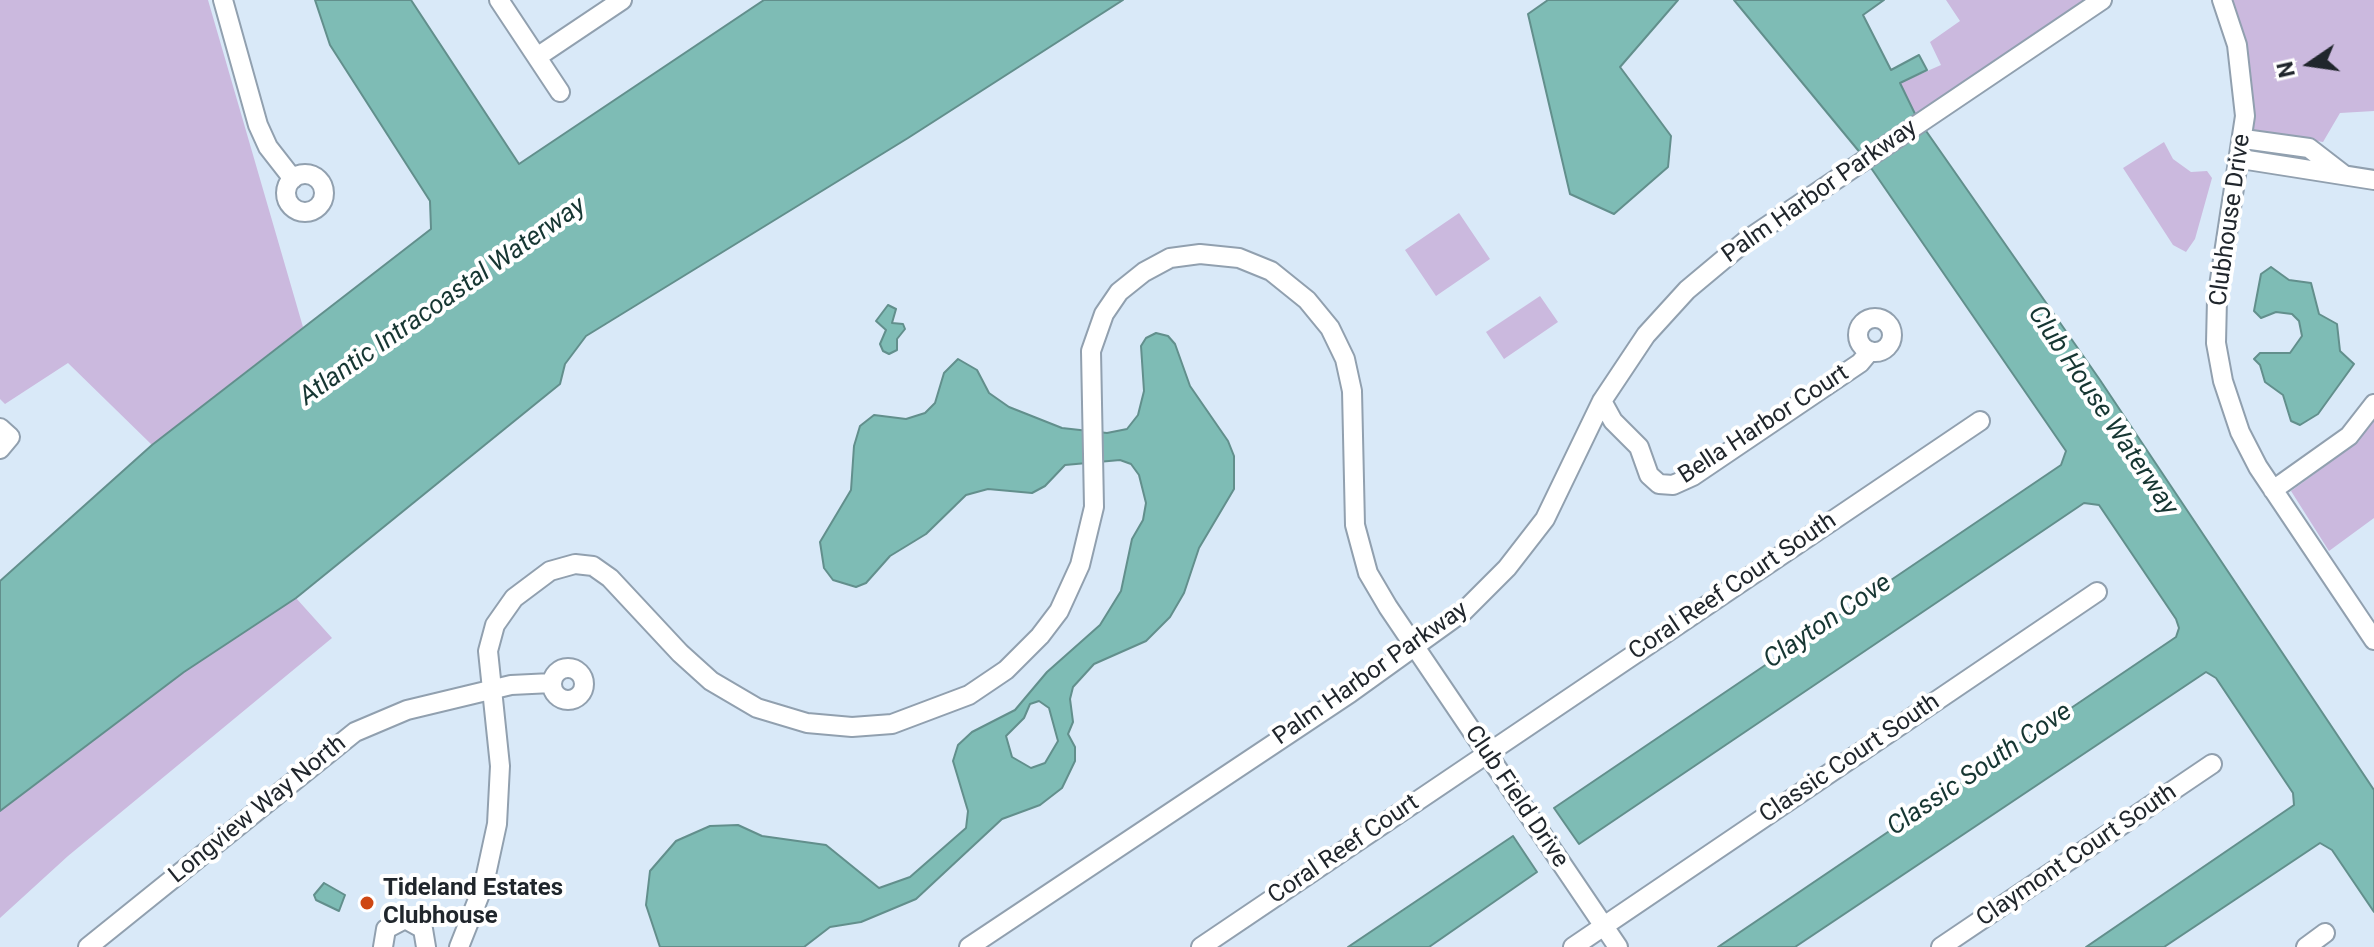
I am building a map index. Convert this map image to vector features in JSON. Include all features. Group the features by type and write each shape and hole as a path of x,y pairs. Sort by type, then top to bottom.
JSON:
{"street":[{"path":"223,0 258,125 268,147 293,179"},
{"path":"499,0 560,92"},
{"path":"537,57 622,0"},
{"name":"Palm Harbor Parkway","path":"969,947 1415,648 1464,611 1523,549 1553,505 1602,401 1646,335 1696,281 1748,239 2102,0"},
{"name":"Clubhouse Drive","path":"2222,0 2234,32 2243,79 2244,139 2220,273 2216,343 2233,415 2247,448 2273,490 2374,640"},
{"path":"2244,139 2309,148 2346,177"},
{"path":"2241,159 2374,180"},
{"name":"Club Field Drive","path":"459,947 484,884 497,824 500,766 490,690 489,642 504,610 545,574 581,564 598,568 610,578 701,673 757,708 794,720 836,727 876,727 915,718 969,695 998,677 1053,620 1085,551 1093,516 1091,351 1097,329 1119,292 1144,272 1170,258 1209,254 1247,261 1285,280 1325,320 1345,359 1354,413 1358,545 1377,590 1618,947"},
{"name":"Bella Harbor Court","path":"1602,401 1613,421 1639,447 1653,479 1663,485 1673,485 1693,476 1848,372 1870,351"},
{"path":"2273,490 2349,436 2374,404"},
{"name":"Coral Reef Court South","path":"1487,754 1980,421"},
{"name":"Classic Court South","path":"1573,947 2097,592"},
{"name":"Longview Way North","path":"88,947 345,738 394,714 518,683 552,683"},
{"name":"Coral Reef Court","path":"1201,947 1487,754"},
{"name":"Claymont Court South","path":"1941,947 2212,764"},
{"path":"383,947 386,929 405,919 423,929 429,946"},
{"path":"2306,947 2325,933"}],"shaded area":[{"path":"0,0 208,0 303,327 152,445 68,363 5,404 0,399"},
{"path":"1946,0 2083,0 1917,118 1900,83 1941,65 1930,42 1960,21"},
{"path":"2230,0 2374,0 2374,111 2340,113 2323,142 2252,131 2247,65 2240,24"},
{"path":"2164,142 2173,159 2191,172 2207,171 2212,178 2195,239 2186,252 2173,245 2123,168"},
{"path":"1459,213 1490,259 1436,296 1405,250"},
{"path":"1540,296 1558,322 1504,359 1486,332"},
{"path":"2374,418 2374,518 2329,551 2291,491 2359,441"},
{"path":"296,598 332,638 68,856 0,918 0,811 184,672"}],"water":[{"name":"Atlantic Intracoastal Waterway","path":"315,0 411,0 519,164 764,0 1123,0 908,138 586,336 565,364 560,384 296,598 184,672 0,811 0,581 152,445 431,229 430,201 330,45"},
{"path":"1548,0 1678,0 1620,67 1671,136 1668,167 1614,214 1570,194 1528,14"},
{"path":"1734,0 1884,0 1863,15 1891,70 1919,55 1927,70 1900,83 1917,118 1862,155"},
{"path":"1924,128 2100,380 2374,790 2374,912 2332,850 2320,843 2164,947 2086,947 2294,805 2293,793 2216,678 2206,672 1795,947 1718,947 2176,637 2179,628 2176,619 2099,505 2084,503 1579,844 1554,808 2061,465 2066,451 1869,165"},
{"path":"2271,267 2289,280 2311,283 2319,314 2337,324 2340,351 2354,364 2318,414 2300,425 2291,421 2283,395 2265,382 2260,365 2254,359 2260,353 2290,353 2302,336 2299,321 2292,314 2276,312 2261,318 2254,311 2261,274"},
{"path":"888,305 896,309 892,323 903,324 905,329 897,339 897,350 889,354 883,351 880,344 886,330 876,321"},
{"path":"1156,333 1168,336 1175,344 1190,386 1228,441 1234,456 1234,489 1199,548 1184,593 1170,617 1146,641 1094,664 1073,687 1070,699 1073,722 1068,734 1075,747 1075,761 1062,788 1040,805 1002,819 916,899 861,922 830,927 804,947 660,947 646,905 650,871 676,841 710,826 738,825 762,836 826,845 879,888 910,877 966,828 968,811 953,761 958,745 972,732 1015,710 1047,672 1100,625 1121,591 1132,539 1143,520 1146,503 1139,475 1131,464 1120,460 1065,465 1045,486 1032,493 988,489 966,495 926,534 890,556 866,583 856,587 833,580 824,568 820,542 851,490 854,446 860,426 874,415 906,419 925,413 935,403 944,373 958,359 977,370 989,393 1009,407 1062,428 1107,433 1127,429 1138,415 1144,391 1141,346 1146,338","holes":["1039,701 1049,708 1058,741 1045,763 1031,768 1012,757 1006,736 1024,718 1030,704"]},
{"path":"1513,836 1537,872 1429,947 1348,947"},
{"path":"324,883 345,895 339,911 316,900 314,895"}],"place":[{"name":"Tideland Estates Clubhouse","path":"367,903"}],"water label":[{"name":"Club House Waterway","path":"2102,411"},
{"name":"Clayton Cove","path":"1828,622"},
{"name":"Classic South Cove","path":"1980,770"}]}
